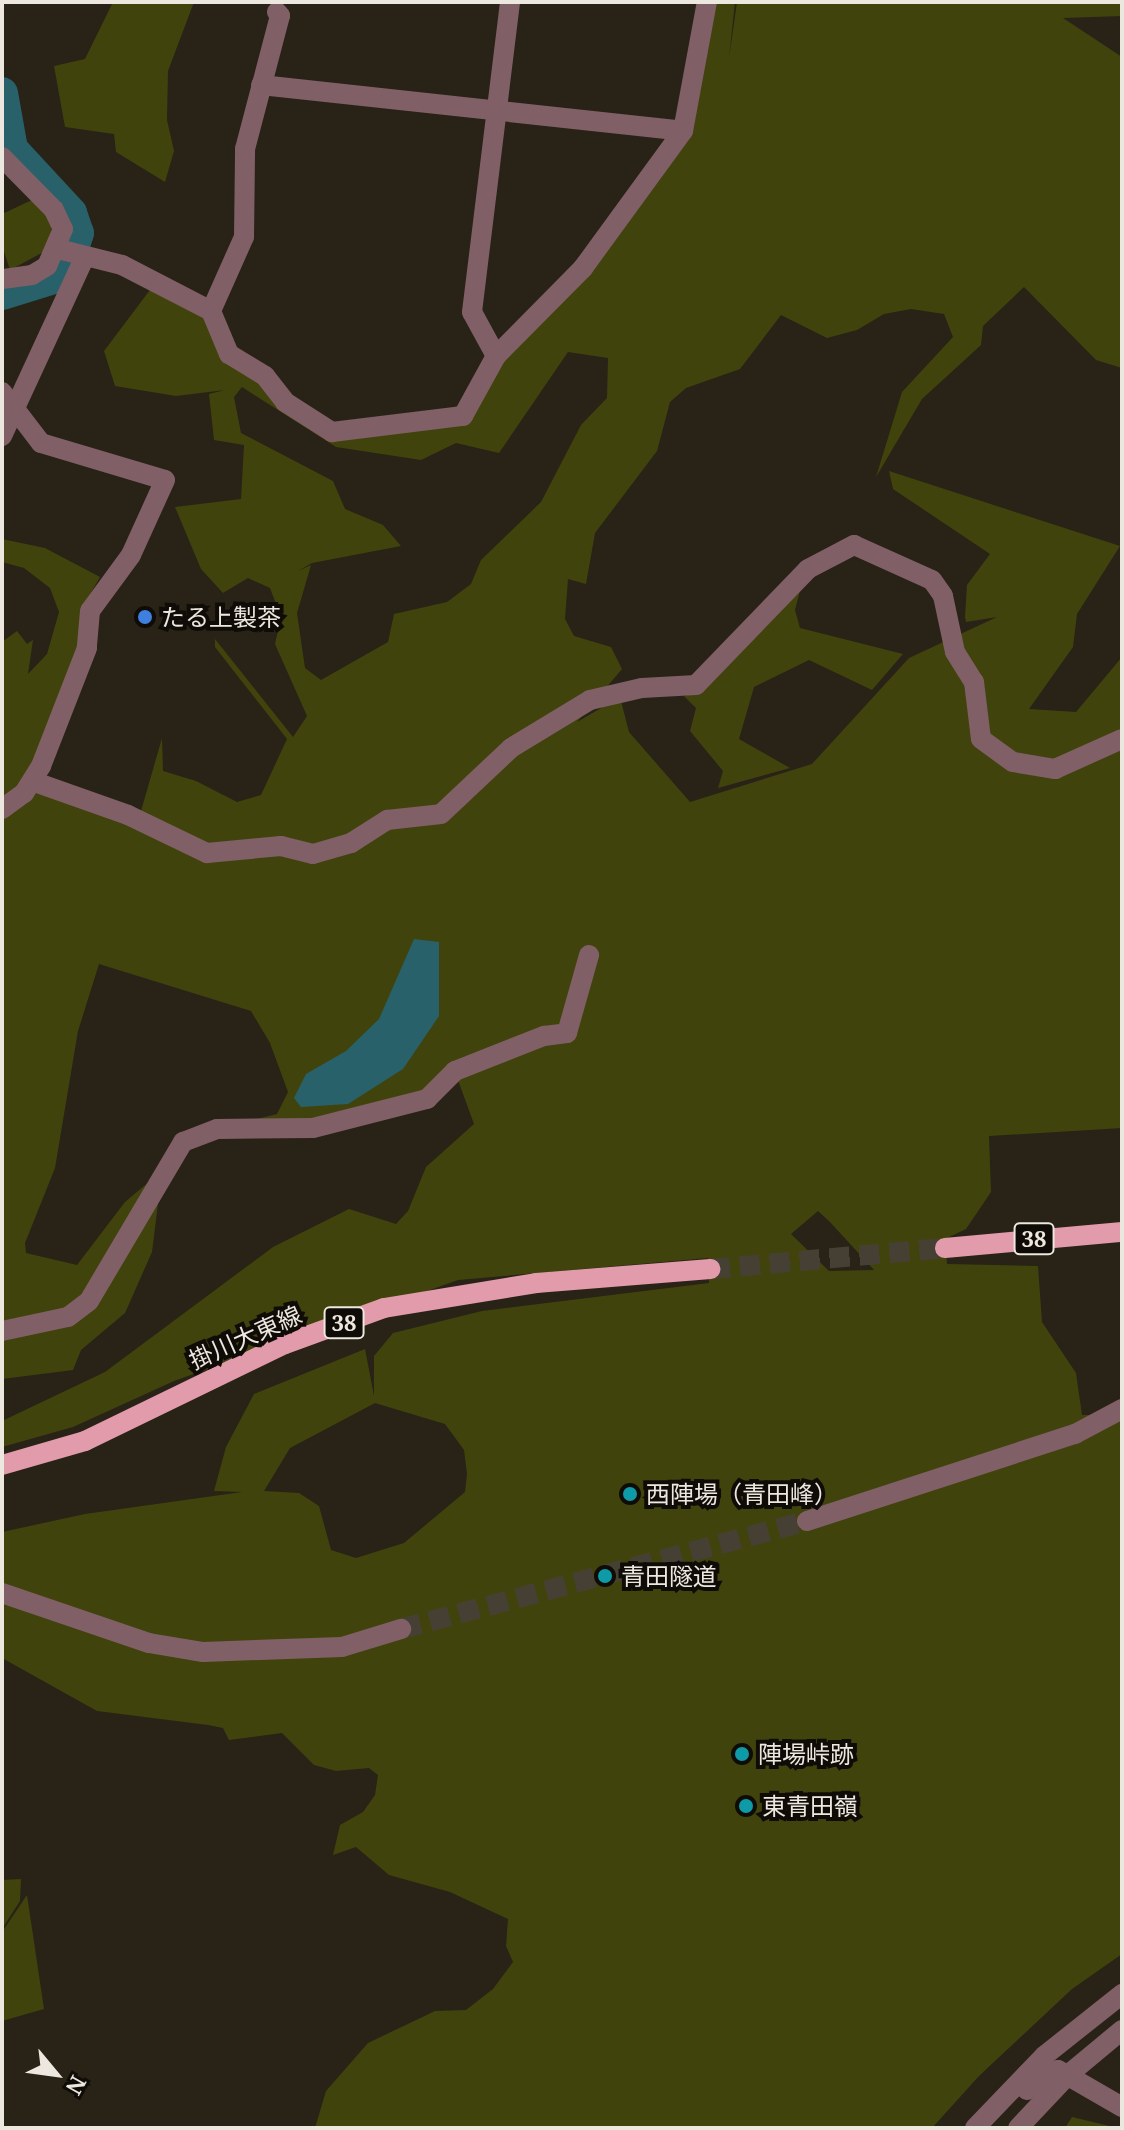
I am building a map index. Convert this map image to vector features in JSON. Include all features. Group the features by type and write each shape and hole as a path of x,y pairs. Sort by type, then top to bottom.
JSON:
{"main road":[{"name":"38","path":"945,1248 1122,1232"},
{"name":"掛川大東線","path":"2,1465 85,1441 285,1344 384,1308 536,1283 710,1269"}],"street":[{"path":"496,356 472,312 510,2"},
{"path":"2,279 32,275 72,253 122,265 211,311 229,354 265,376 285,402 332,432 463,416 496,356 583,268 683,131 707,2"},
{"path":"211,311 244,237 245,149 280,16 277,12"},
{"path":"261,85 683,131"},
{"path":"2,157 54,210 72,253 17,411 2,436"},
{"path":"2,392 41,443 165,480 131,555 95,599 74,688 32,781 2,809"},
{"path":"32,781 128,815 207,853 281,846 313,854 351,843 387,820 441,814 511,748 590,700 642,688 696,685 808,569 854,545 932,580 943,596 955,652 974,682 981,739 992,747 1013,762 1055,769 1122,739"},
{"path":"2,1331 68,1317 89,1301 183,1142 217,1129 313,1128 427,1099 455,1071 544,1036 567,1033 589,955"},
{"path":"807,1521 1075,1434 1122,1409"},
{"path":"2,1593 149,1643 203,1652 342,1647 401,1629"},
{"path":"975,2128 1078,2026 1122,1994"},
{"path":"1069,2074 1067,2052 1078,2026"},
{"path":"1018,2128 1069,2074 1122,2030"},
{"path":"993,2128 1046,2073 1069,2074 1122,2107"}],"shaded area":[{"path":"113,2 194,2 168,71 167,120 174,151 165,182 116,152 114,134 65,127 54,66 85,59"},
{"path":"707,2 735,2 729,58 737,2 1122,2 1122,16 1063,18 1122,57 1122,368 1096,360 1024,287 983,326 981,345 922,399 876,477 902,392 953,337 944,314 911,309 884,314 857,330 827,338 781,315 740,369 686,388 670,402 657,451 595,533 586,584 568,579 565,619 574,636 611,647 622,669 577,722 620,697 629,732 690,802 812,764 909,658 997,617 966,622 965,617 967,585 990,554 893,489 889,471 1120,546 1077,614 1073,647 1029,709 1076,712 1122,657 1122,1128 989,1136 991,1192 966,1229 945,1239 947,1264 1038,1266 1042,1322 1076,1373 1082,1415 1122,1415 1122,1954 1072,1989 979,2076 932,2128 315,2128 326,2091 368,2043 435,2011 466,2010 493,1989 513,1962 506,1946 508,1919 450,1892 389,1875 356,1847 333,1855 340,1825 363,1812 375,1795 378,1775 369,1768 336,1771 314,1765 282,1733 229,1740 223,1728 97,1711 2,1658 2,1532 85,1514 242,1492 214,1491 226,1447 254,1394 365,1349 374,1396 374,1356 393,1333 482,1311 709,1283 708,1258 458,1280 174,1381 73,1427 2,1447 2,1421 105,1372 273,1247 349,1209 396,1224 408,1211 426,1167 474,1124 455,1072 405,1108 217,1129 277,1114 288,1092 270,1043 251,1011 99,964 78,1031 55,1168 25,1243 26,1253 77,1265 125,1202 162,1171 152,1252 125,1313 81,1350 73,1370 2,1379 2,808 42,785 141,811 162,738 163,771 196,781 237,802 261,795 287,739 215,647 215,639 293,737 307,716 275,644 281,617 270,588 248,578 223,593 201,569 175,507 241,499 244,445 214,440 209,394 225,390 176,396 115,386 104,351 156,282 211,311 228,355 332,432 463,416 496,356 583,268 683,131","holes":["568,352 608,358 607,398 581,425 541,502 481,560 471,584 447,602 394,614 388,642 321,680 305,668 297,613 311,565 298,571 312,563 401,546 383,525 345,509 333,481 241,433 234,397 242,387 336,447 421,460 456,443 499,453","818,1211 874,1270 829,1271 791,1234","375,1403 445,1424 464,1450 467,1474 465,1492 404,1543 356,1558 331,1550 319,1506 299,1493 264,1491 290,1448"]},
{"path":"32,200 52,214 51,248 10,270 2,245 2,214"},
{"path":"2,539 45,548 100,577 81,610 82,635 32,781 2,804 2,642 17,631 27,644 33,640 28,674 47,654 59,612 50,588 24,568 2,562"},
{"path":"802,583 795,610 800,628 903,654 872,690 809,660 754,687 739,739 790,768 718,788 723,771 690,731 696,708 684,696 702,691"},
{"path":"21,1879 20,1901 2,1929 2,1880"},
{"path":"27,1895 44,2009 2,2021 2,1932"},
{"path":"1072,2117 1118,2128 1065,2128"}],"water":[{"path":"414,939 439,942 439,1016 403,1069 348,1104 301,1107 294,1098 306,1074 346,1051 379,1019"}],"waterway":[{"path":"2,93 12,149 71,213 78,233 69,260 54,278 2,294"}],"tunnel":[{"path":"710,1269 945,1248"},
{"path":"401,1629 807,1521"}],"place":[{"name":"たる上製茶","path":"145,617"},
{"name":"西陣場（青田峰）","path":"630,1494"},
{"name":"青田隧道","path":"605,1576"},
{"name":"陣場峠跡","path":"742,1754"},
{"name":"東青田嶺","path":"746,1806"}]}
